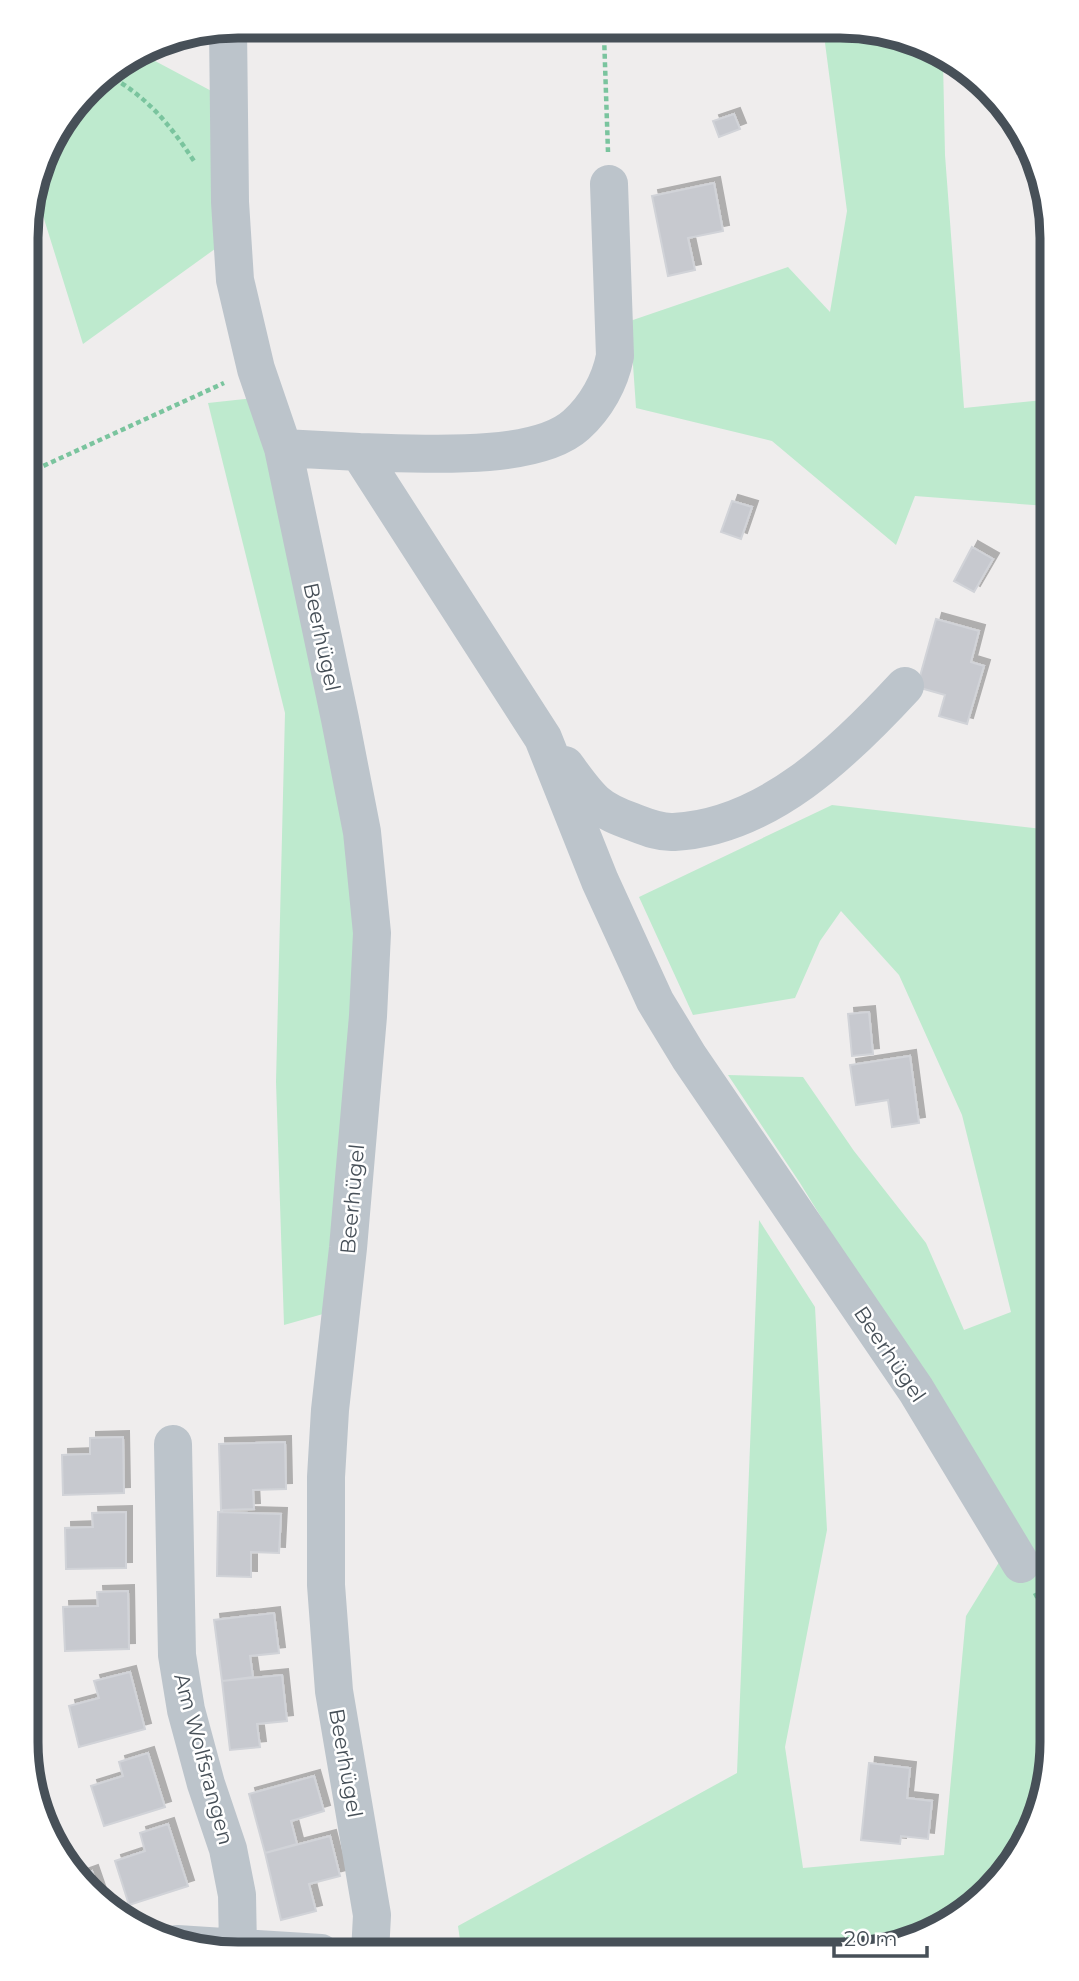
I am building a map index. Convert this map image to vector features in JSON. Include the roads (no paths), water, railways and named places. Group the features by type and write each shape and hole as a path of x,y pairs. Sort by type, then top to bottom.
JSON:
{"street":[{"name":"Beerhügel","path":"228,39 230,202 235,280 256,369 283,448 362,832 372,933 348,1248 330,1410 326,1477 326,1584 334,1691 372,1915 371,1942"},
{"path":"283,448 456,454 525,447 556,438 576,426 601,395 611,375 615,356 609,184"},
{"name":"Beerhügel","path":"359,452 543,738 595,802 612,814 652,829 673,832 717,825 762,807 795,786 860,734 905,686"},
{"name":"Beerhügel","path":"543,738 600,881 655,1001 689,1057 916,1390 1021,1564"},
{"name":"Am Wolfsrangen","path":"173,1444 177,1655 186,1710 206,1784 228,1849 237,1895 237,1942"}]}
